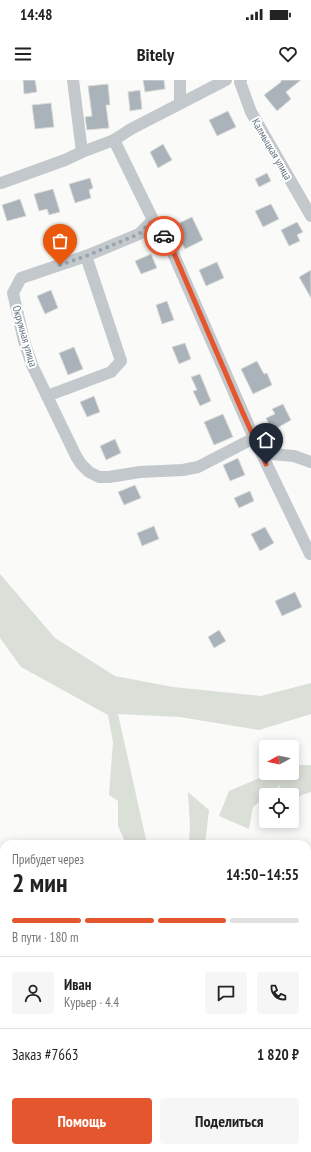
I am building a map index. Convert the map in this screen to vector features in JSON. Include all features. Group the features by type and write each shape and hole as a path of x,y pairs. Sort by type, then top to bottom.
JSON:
{"street":[{"path":"72,80 82,152"},
{"path":"180,80 180,103"},
{"path":"1,183 65,160 114,140 131,129 226,80"},
{"name":"Калмыцкая улица","path":"241,80 240,82 251,112 311,216"},
{"path":"114,140 153,220 170,244 254,438 310,554"},
{"name":"Окружная улица","path":"153,220 139,234 86,256 21,278 13,293 26,347 32,365 76,456 89,472 99,477 109,477 140,472 183,470 198,467 254,438"},
{"path":"47,396 111,372 121,361 86,256"},
{"path":"254,438 271,454 294,456 311,462"}],"shaded area":[{"path":"0,574 55,638 115,676 173,687 261,696 311,683 311,714 259,730 180,717 118,714 146,840 124,840 118,826 118,801 109,795 113,742 108,715 21,667 0,638"},
{"path":"299,765 311,765 311,792 299,797 299,788 279,788 280,785 276,788 259,788 259,802 253,807 249,829 219,816 229,791 259,778 259,780 299,780"},
{"path":"188,792 209,810 205,840 189,840"}],"building":[{"path":"23,80 35,80 37,92 24,94"},
{"path":"143,80 164,80 165,89 145,92"},
{"path":"281,80 301,80 286,92 291,99 277,111 264,95 281,82"},
{"path":"108,84 110,105 106,105 109,128 87,130 85,117 92,116 88,86"},
{"path":"140,90 142,109 130,111 128,92"},
{"path":"51,103 54,127 35,129 32,105"},
{"path":"228,111 236,127 217,136 209,120"},
{"path":"163,144 172,160 158,168 150,152"},
{"path":"267,173 271,181 259,187 255,179"},
{"path":"90,178 93,188 89,190 91,198 75,203 69,184"},
{"path":"53,189 60,212 49,215 47,209 39,211 34,194"},
{"path":"20,199 26,216 7,221 2,205"},
{"path":"271,204 279,219 263,227 255,211"},
{"path":"192,217 203,240 185,249 173,226"},
{"path":"297,222 303,232 297,235 300,241 289,246 281,230"},
{"path":"151,254 157,268 141,274 135,261"},
{"path":"217,262 224,278 206,286 199,270"},
{"path":"311,270 311,298 299,277"},
{"path":"51,290 58,308 45,314 37,296"},
{"path":"167,301 174,320 162,324 156,305"},
{"path":"185,343 191,359 179,364 172,347"},
{"path":"74,347 83,369 68,375 59,353"},
{"path":"257,361 264,374 267,373 272,385 253,394 241,369"},
{"path":"200,374 211,401 200,406 193,391 197,390 191,377"},
{"path":"94,396 100,412 87,417 80,402"},
{"path":"283,404 291,420 272,431 266,418 275,414 272,409"},
{"path":"223,414 233,437 214,445 204,422"},
{"path":"115,439 121,453 106,460 100,446"},
{"path":"238,458 245,475 230,481 223,465"},
{"path":"135,485 141,498 124,505 118,492"},
{"path":"250,491 254,501 239,508 234,498"},
{"path":"154,526 159,539 142,546 137,533"},
{"path":"265,527 274,543 260,551 251,534"},
{"path":"295,592 302,607 282,616 275,601"},
{"path":"219,630 226,641 214,648 208,637"}],"way so far":[{"path":"60,265 139,234 153,220 164,236"}],"route":[{"path":"164,236 170,244 266,464"}]}
